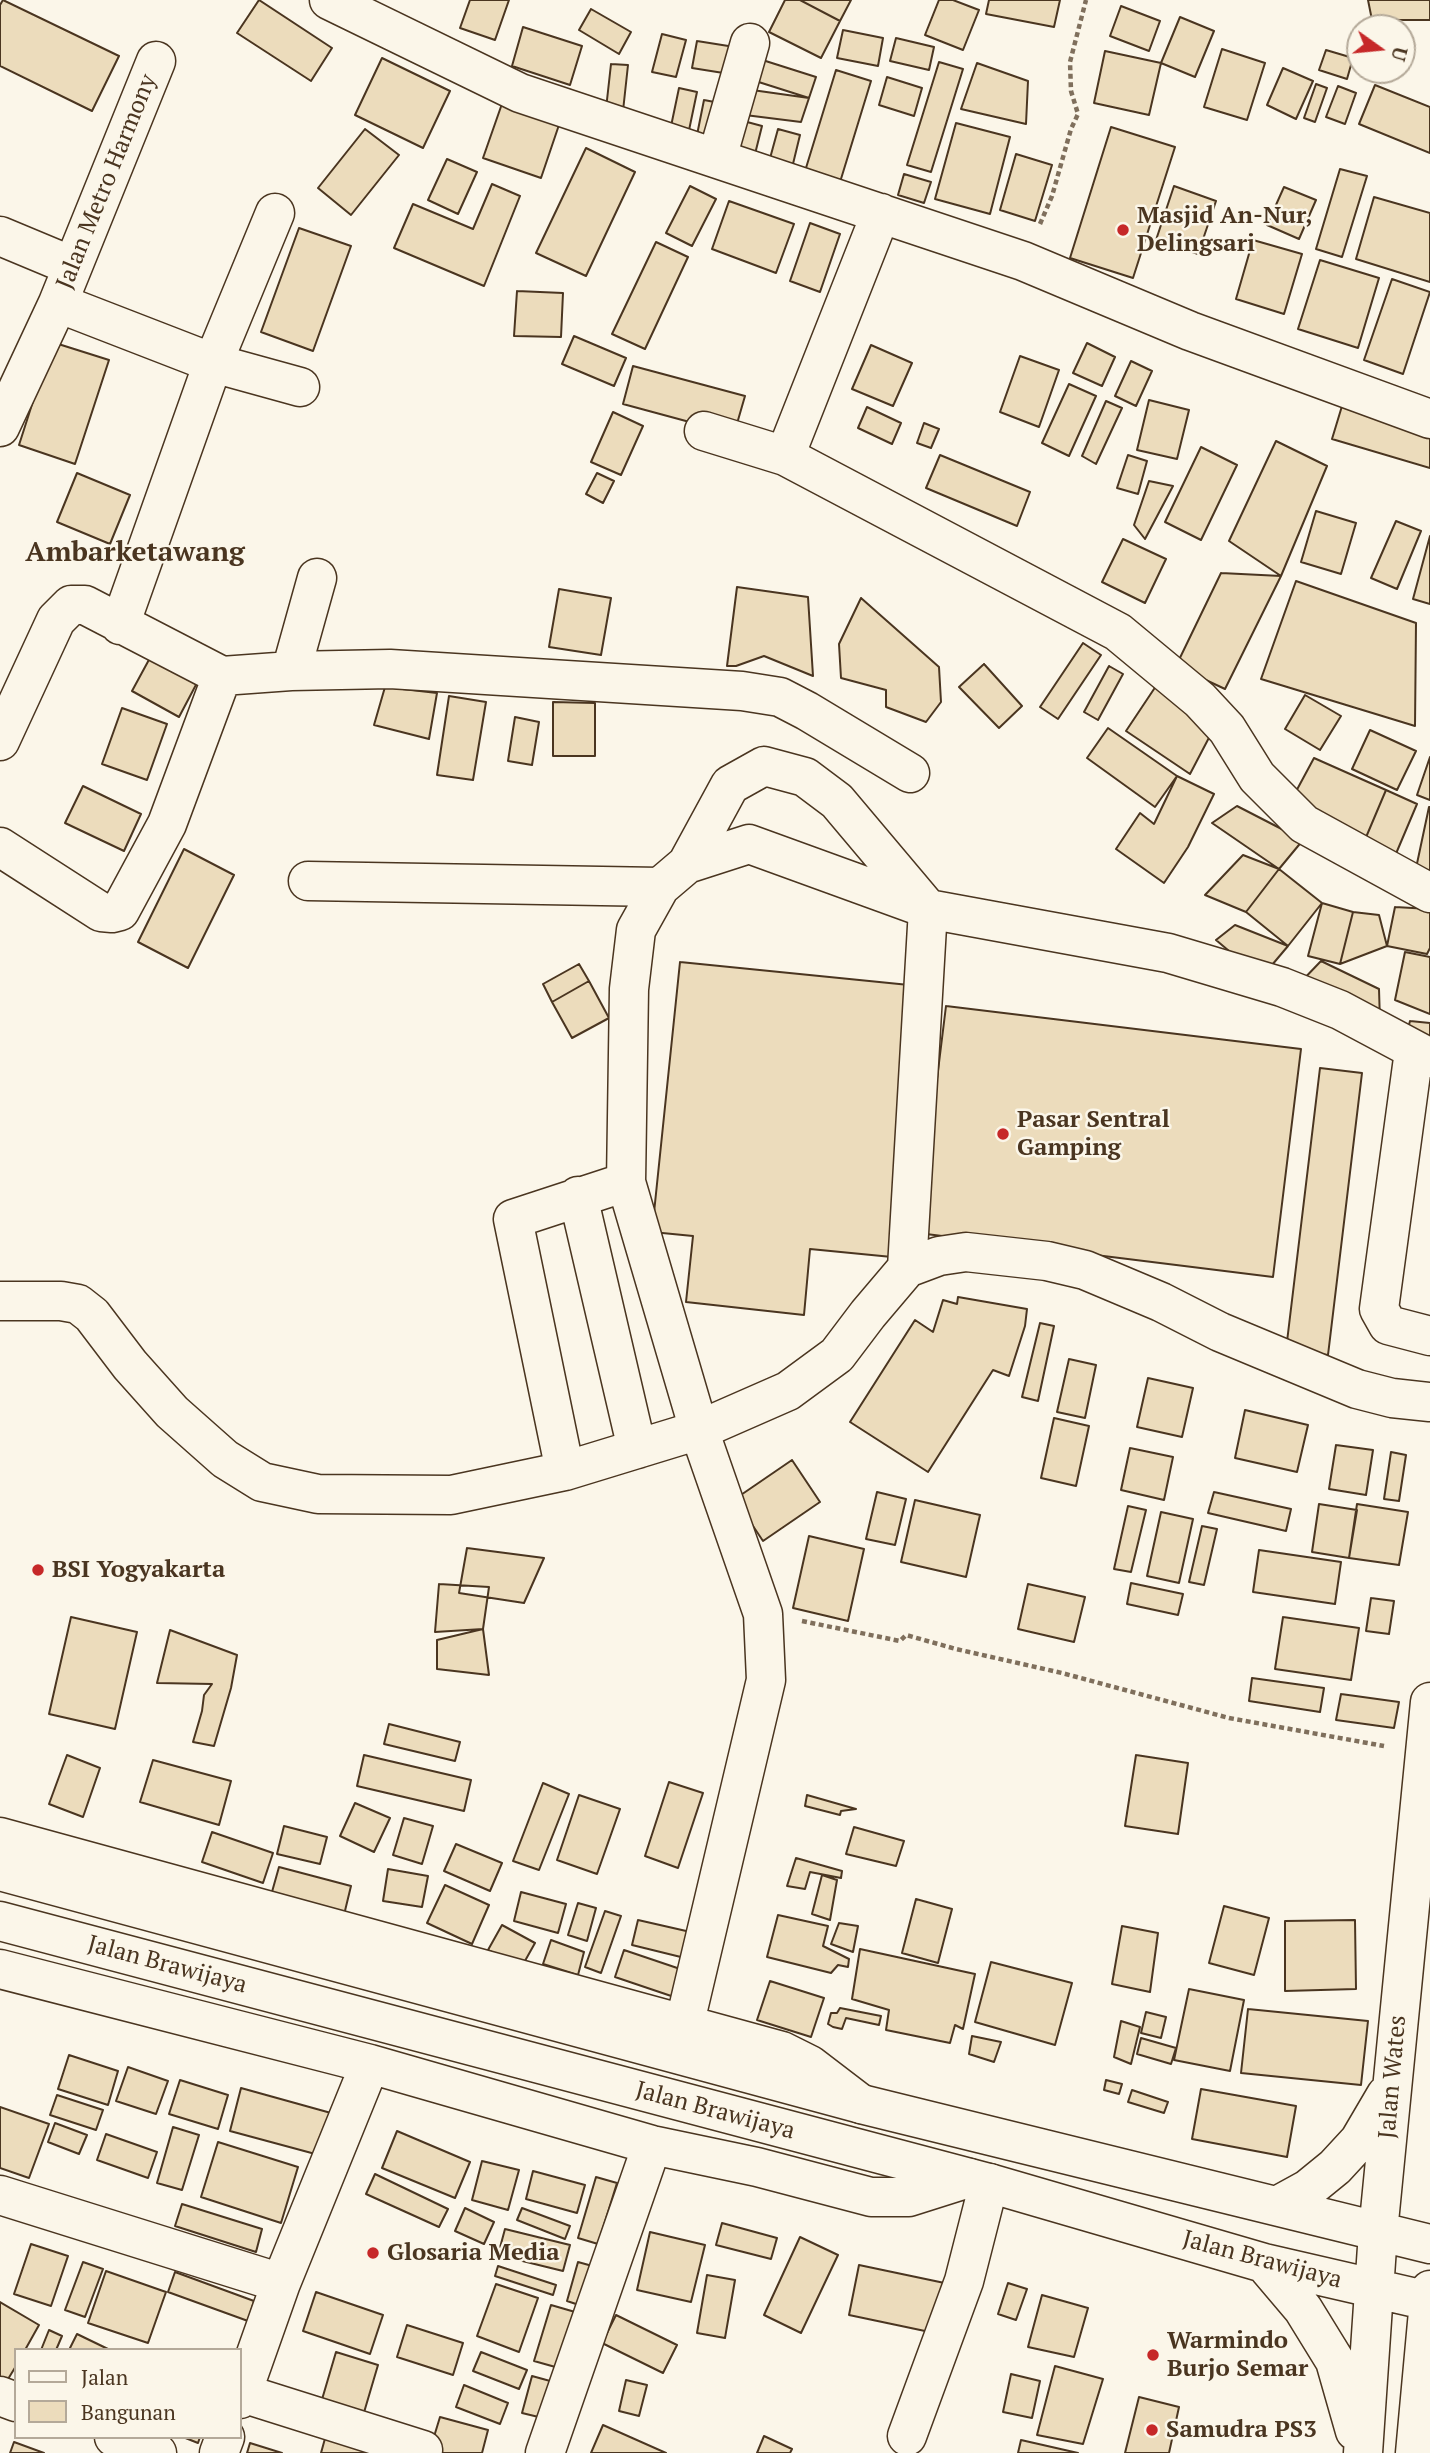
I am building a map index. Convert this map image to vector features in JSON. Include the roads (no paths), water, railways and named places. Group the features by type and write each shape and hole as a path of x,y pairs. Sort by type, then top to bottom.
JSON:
{"main road":[{"path":"329,0 520,93 1023,261 1190,331 1430,419"},
{"path":"717,158 750,43"},
{"name":"Jalan Metro Harmony","path":"0,427 58,303 156,61"},
{"path":"785,456 881,213"},
{"path":"120,625 213,363 275,214"},
{"path":"0,236 72,266"},
{"name":"Jalan Metro Harmony","path":"58,303 213,363 300,387"},
{"path":"704,431 785,456 1118,632 1200,700 1227,729 1257,777 1304,824 1430,893"},
{"path":"291,671 317,578"},
{"path":"0,741 56,620 71,605 85,606 222,676 291,671 390,669 742,691 780,697 909,773"},
{"path":"0,847 101,912 120,911 167,824 222,676"},
{"path":"685,2022 766,1680 764,1614 699,1430 626,1182 629,989 636,930 730,785 764,766 805,777 837,801 928,909 907,1268"},
{"path":"308,881 673,875 749,844 928,909 1168,953 1282,987 1340,1010 1422,1054 1379,1308 1388,1325 1430,1336"},
{"path":"565,1471 513,1219 626,1182"},
{"path":"578,1196 637,1449"},
{"path":"0,1301 61,1301 78,1304 92,1315 130,1365 172,1412 225,1459 262,1482 318,1494 451,1495 565,1471 699,1430 788,1391 837,1355 907,1268 939,1256 966,1252 1047,1261 1086,1270 1161,1302 1220,1332 1357,1389 1392,1398 1430,1402"},
{"name":"Jalan Wates","path":"1362,2453 1378,2232 1430,1702"},
{"path":"0,1837 200,1908 685,2022 782,2050 810,2065 862,2104"},
{"name":"Jalan Brawijaya","path":"0,1871 200,1908 566,2024 862,2104 1430,2244"},
{"name":"Jalan Brawijaya","path":"0,1921 979,2181 1264,2263 1373,2288 1429,2295"},
{"path":"0,1969 370,2064 652,2146 757,2167 871,2197 909,2197 979,2181 964,2281 907,2436"},
{"path":"555,2068 566,2024"},
{"path":"242,2393 281,2283 370,2064"},
{"path":"1277,2206 1308,2189 1335,2167 1359,2141 1392,2086"},
{"path":"545,2453 652,2146"},
{"path":"0,2195 281,2283"},
{"path":"1264,2263 1303,2309 1335,2361 1362,2453"},
{"path":"1415,2453 1429,2295"},
{"path":"242,2396 423,2450"},
{"path":"119,2439 157,2453"}],"place":[{"name":"Masjid An-Nur, Delingsari","path":"1123,230"},
{"name":"Pasar Sentral Gamping","path":"1003,1134"},
{"name":"BSI Yogyakarta","path":"38,1570"},
{"name":"Glosaria Media","path":"373,2253"},
{"name":"Warmindo Burjo Semar","path":"1153,2355"},
{"name":"Samudra PS3","path":"1152,2430"}],"district":[{"name":"Ambarketawang","path":"135,553"}]}
